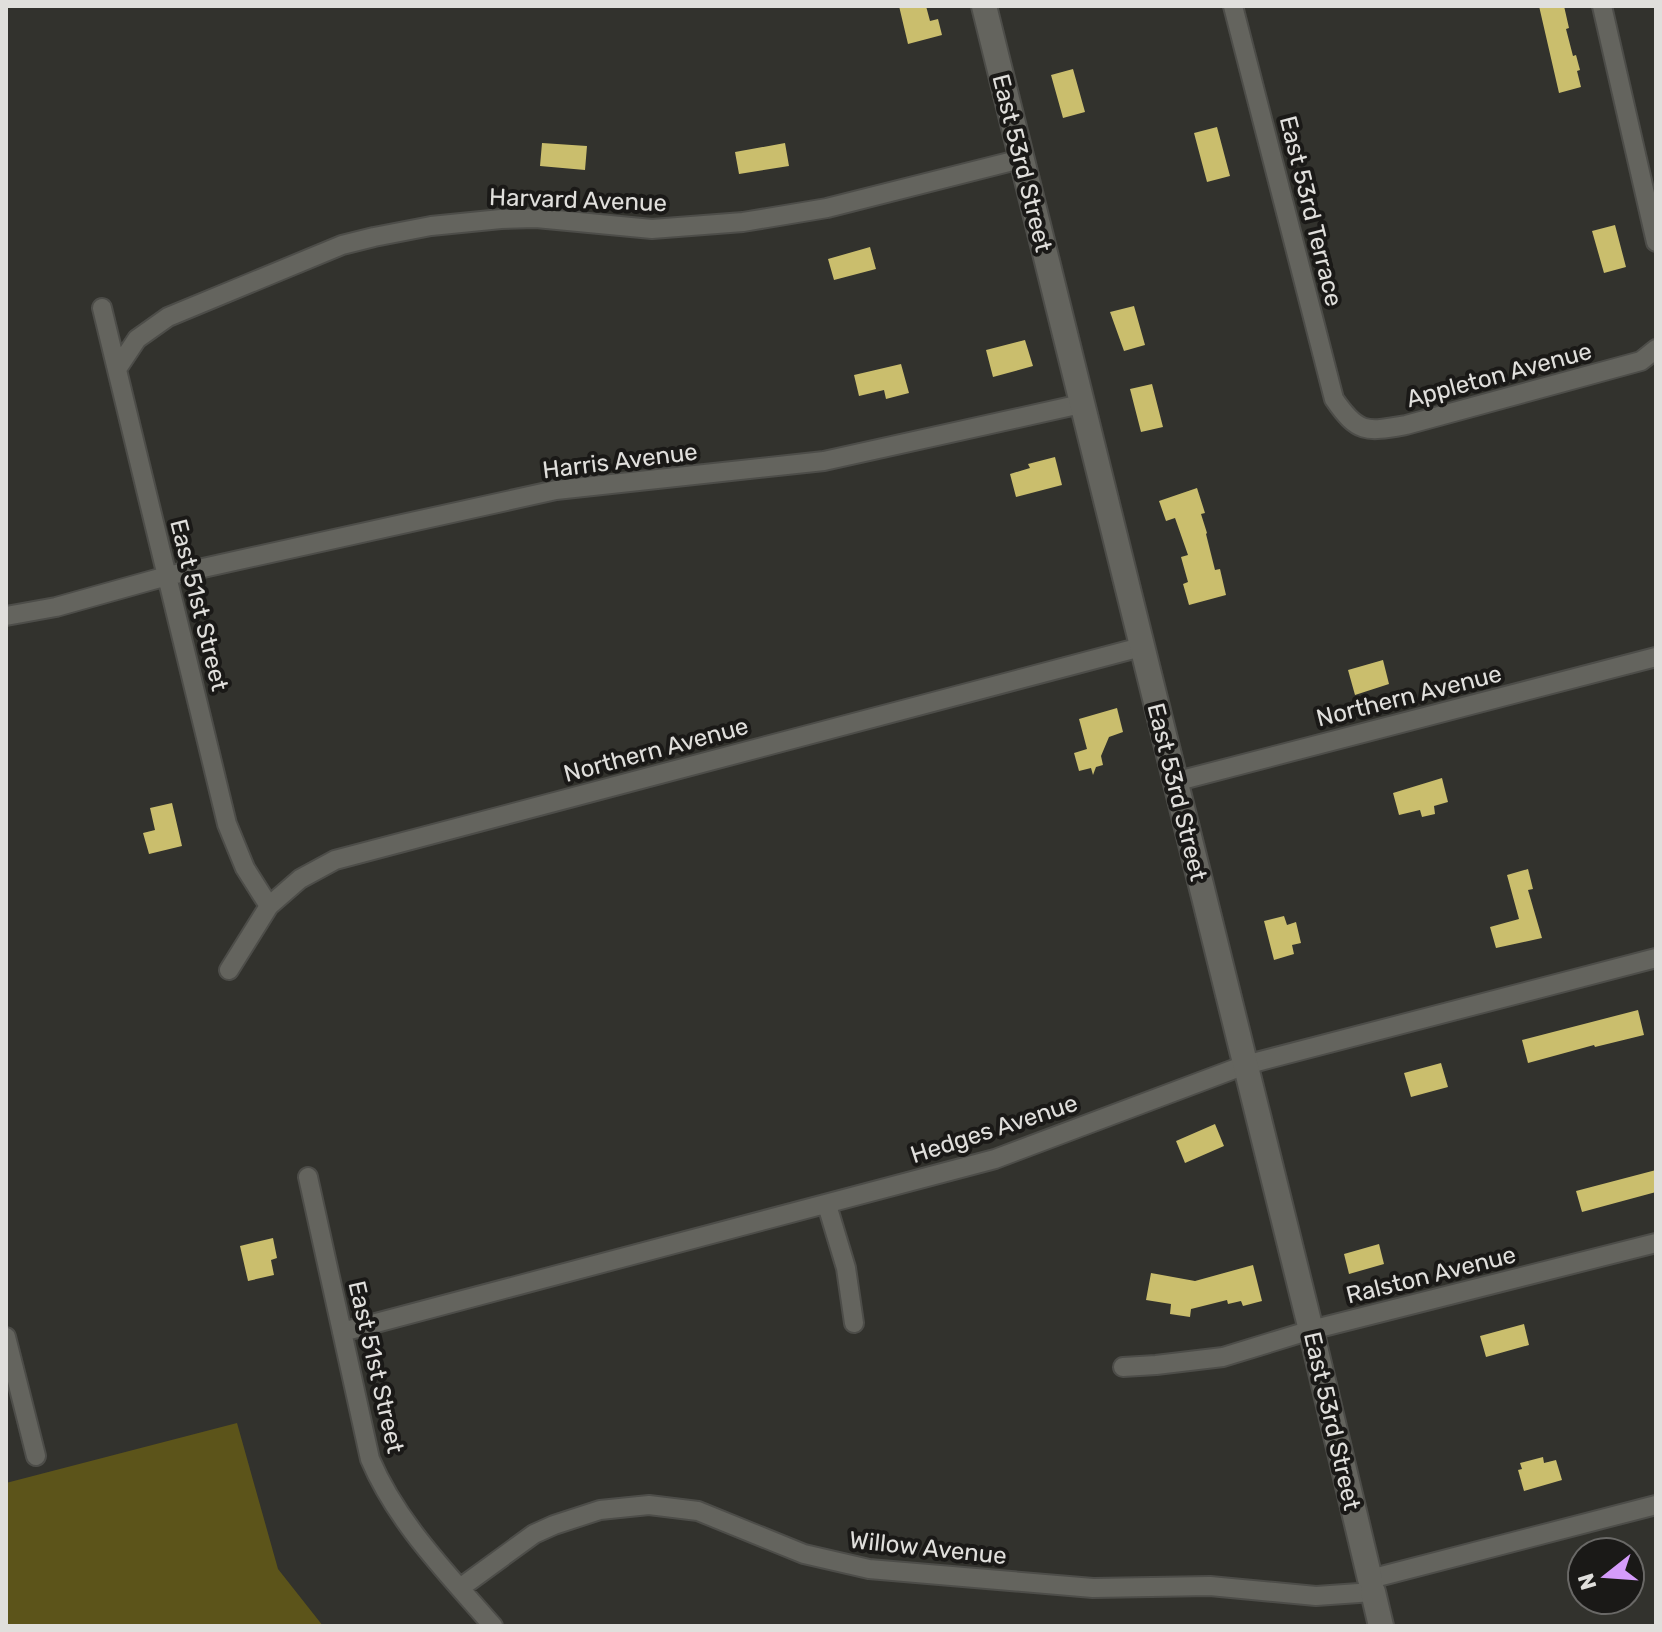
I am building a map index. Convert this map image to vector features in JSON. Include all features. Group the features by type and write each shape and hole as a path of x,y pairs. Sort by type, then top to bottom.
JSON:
{"street":[{"name":"East 53rd Street","path":"984,6 1311,1330 1381,1626"},
{"name":"East 53rd Terrace","path":"1233,6 1334,399 1353,422"},
{"path":"1602,6 1656,242"},
{"name":"Harvard Avenue","path":"117,369 137,339 168,317 342,245 374,237 431,226 501,219 536,218 652,229 743,222 827,208 1021,159"},
{"name":"East 51st Street","path":"102,308 227,824 245,868 269,906"},
{"name":"Appleton Avenue","path":"1353,422 1360,428 1375,431 1406,425 1641,361 1656,349"},
{"name":"Harris Avenue","path":"6,616 56,607 167,576 556,490 824,461 1081,404"},
{"name":"Northern Avenue","path":"229,970 269,906 300,879 335,860 1141,647"},
{"name":"Northern Avenue","path":"1174,782 1656,657"},
{"name":"Hedges Avenue","path":"342,1332 995,1159 1245,1065 1656,958"},
{"name":"East 51st Street","path":"308,1177 370,1459 407,1525 493,1626"},
{"path":"827,1205 846,1268 854,1323"},
{"name":"Ralston Avenue","path":"1123,1367 1223,1357 1311,1330 1656,1243"},
{"path":"6,1337 8,1359 36,1456"},
{"name":"Willow Avenue","path":"460,1588 534,1534 554,1525 600,1510 649,1505 698,1511 804,1554 869,1569 1093,1588 1210,1586 1316,1596 1371,1585 1656,1505"}],"shaded area":[{"path":"237,1423 278,1569 323,1626 6,1626 6,1483"}],"building":[{"path":"899,6 926,6 930,21 938,19 942,35 908,44"},
{"path":"1539,6 1564,6 1569,28 1566,29 1580,70 1577,71 1581,87 1559,93"},
{"path":"1073,69 1085,112 1063,118 1051,75"},
{"path":"1217,127 1230,176 1207,182 1194,133"},
{"path":"542,143 587,146 585,170 540,166"},
{"path":"785,143 789,166 739,174 735,152"},
{"path":"1615,225 1626,267 1604,273 1592,231"},
{"path":"870,247 876,269 834,280 828,259"},
{"path":"1134,306 1145,345 1124,351 1110,312"},
{"path":"1025,340 1033,366 993,377 986,350"},
{"path":"901,364 909,393 886,399 884,390 859,396 854,375"},
{"path":"1152,384 1163,427 1141,432 1130,389"},
{"path":"1055,457 1062,485 1016,497 1010,474 1030,468 1028,464"},
{"path":"1197,488 1205,513 1201,514 1215,570 1220,569 1226,595 1189,605 1183,584 1188,582 1181,557 1188,555 1175,518 1166,521 1159,501"},
{"path":"1383,660 1389,684 1355,695 1348,670"},
{"path":"1117,708 1123,732 1109,737 1101,756 1103,765 1096,767 1093,775 1091,768 1079,771 1074,753 1087,749 1079,719"},
{"path":"1442,778 1448,802 1434,806 1435,814 1422,817 1420,810 1399,815 1393,793"},
{"path":"172,803 182,846 149,854 143,833 155,830 150,808"},
{"path":"1528,869 1533,889 1528,890 1542,938 1496,948 1490,927 1519,919 1507,875"},
{"path":"1284,916 1287,925 1296,922 1301,943 1292,945 1294,954 1274,960 1264,921"},
{"path":"1638,1010 1644,1035 1528,1063 1522,1040"},
{"path":"1441,1063 1448,1087 1411,1097 1404,1073"},
{"path":"1215,1124 1224,1146 1185,1163 1176,1141"},
{"path":"1656,1170 1656,1192 1582,1212 1576,1191"},
{"path":"273,1238 277,1258 271,1260 274,1275 248,1281 240,1246"},
{"path":"1379,1244 1384,1264 1349,1274 1344,1254"},
{"path":"1253,1265 1262,1301 1243,1306 1241,1301 1228,1304 1227,1300 1191,1309 1190,1317 1170,1314 1171,1304 1146,1300 1151,1273 1195,1281"},
{"path":"1524,1324 1529,1345 1486,1357 1480,1336"},
{"path":"1543,1457 1544,1463 1556,1460 1562,1480 1524,1491 1518,1470 1522,1469 1520,1463"}]}
